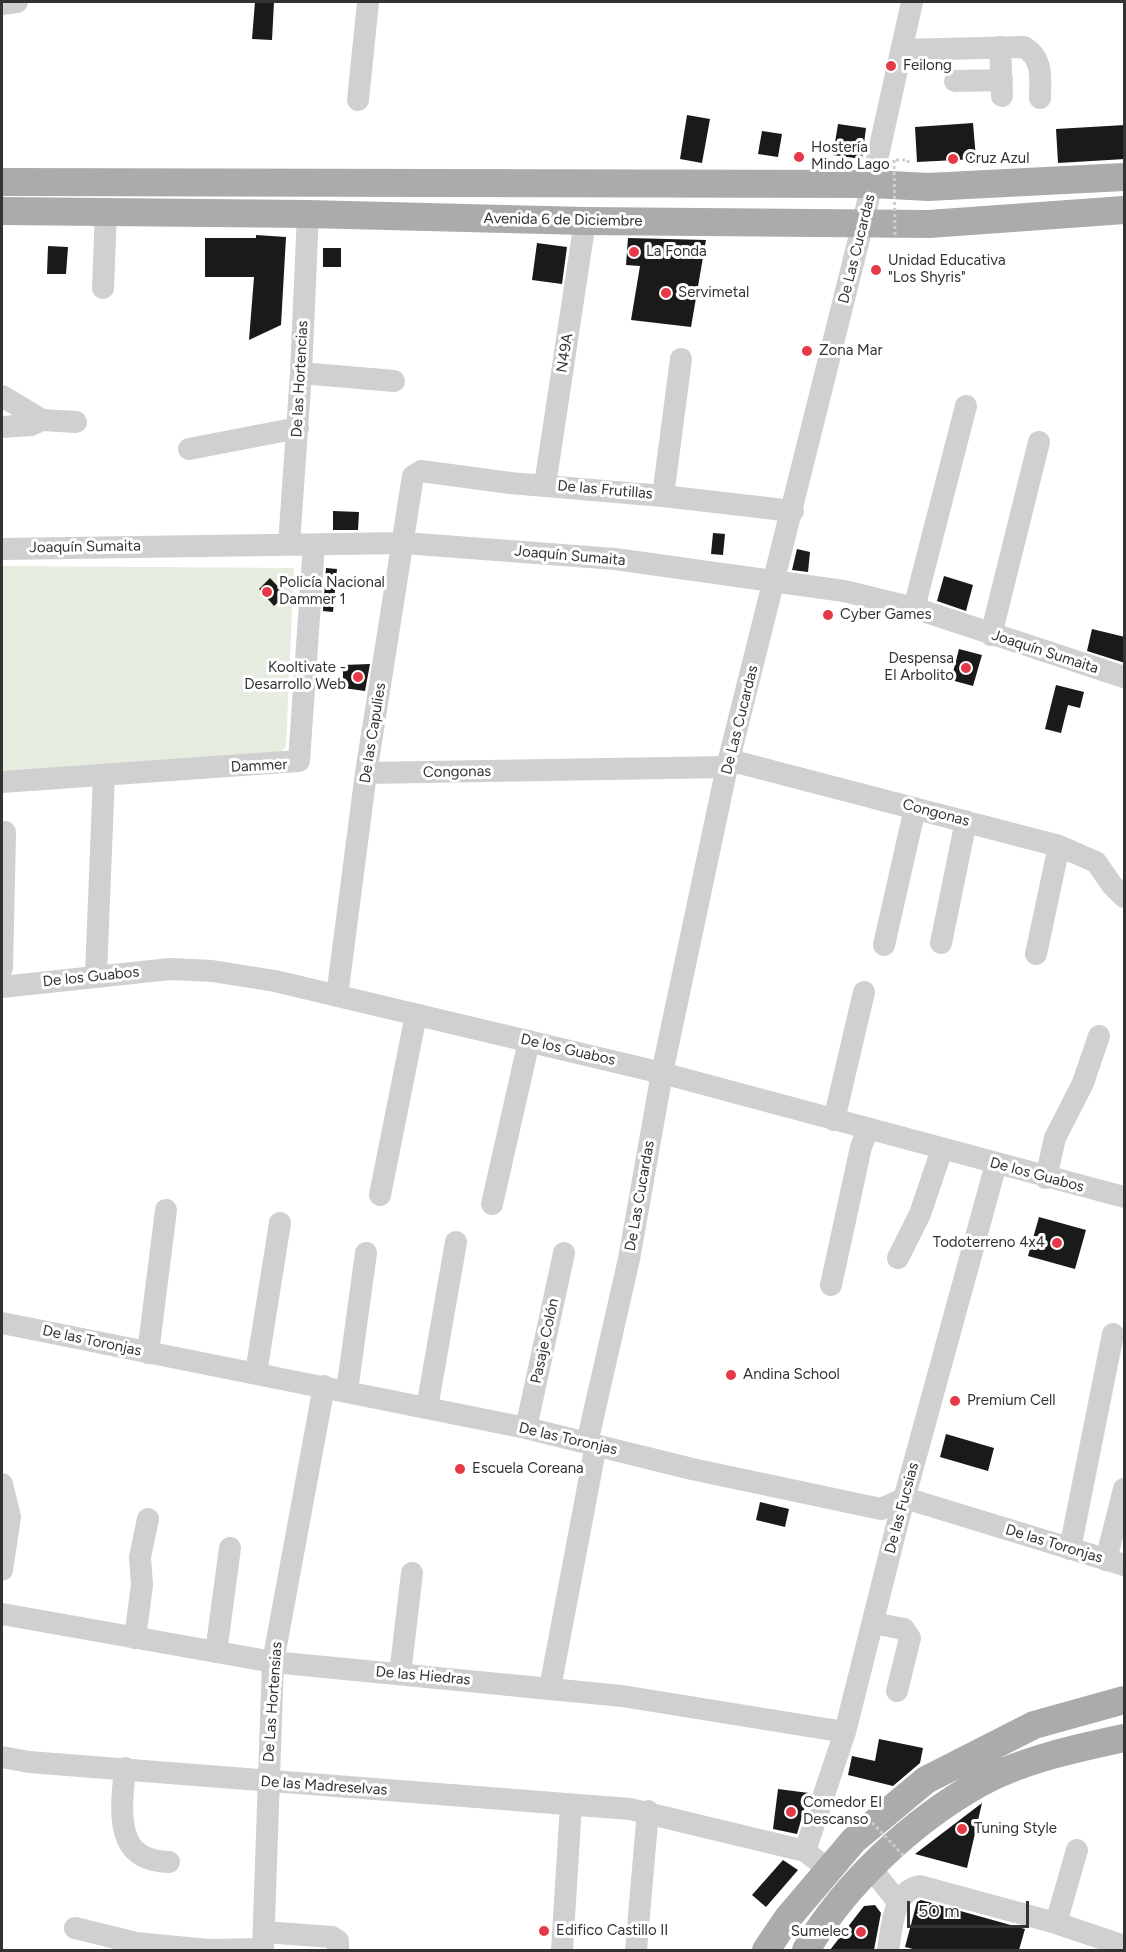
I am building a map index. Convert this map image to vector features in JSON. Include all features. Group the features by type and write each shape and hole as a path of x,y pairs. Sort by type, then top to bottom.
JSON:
{"main road":[{"path":"2,182 939,186 1125,177"},
{"name":"Avenida 6 de Diciembre","path":"2,212 308,214 585,221 929,224 1125,210"},
{"path":"766,1950 787,1919 854,1840 926,1780 1034,1725 1125,1700"},
{"path":"806,1950 870,1867 916,1826 981,1783 1028,1764 1125,1738"}],"street":[{"path":"2,4 17,2"},
{"path":"358,100 368,2"},
{"name":"De Las Cucardas","path":"550,1688 591,1444 629,1259 662,1073 728,763 776,580 863,223 912,2"},
{"path":"955,81 1002,88 1000,47"},
{"path":"901,50 1024,47 1036,56 1039,63 1040,98"},
{"path":"103,288 106,212"},
{"name":"De las Hortencias","path":"289,544 298,428 308,214"},
{"name":"N49A","path":"545,484 585,221"},
{"path":"663,496 681,358"},
{"path":"301,373 394,381"},
{"path":"2,396 42,420 76,422"},
{"path":"914,608 966,406"},
{"path":"2,427 31,425 42,420"},
{"path":"189,449 298,428"},
{"path":"991,635 1039,442"},
{"name":"De las Frutillas","path":"417,473 545,484 793,511"},
{"name":"De las Capulies","path":"337,996 366,773 413,476 417,473"},
{"name":"Joaquín Sumaita","path":"2,549 404,543 615,559 844,591 914,608 1125,677"},
{"name":"Dammer","path":"2,782 299,761 314,545"},
{"name":"Congonas","path":"366,773 728,763 915,808 1059,846 1096,862 1112,885 1125,897"},
{"path":"96,975 104,775"},
{"path":"884,945 915,808"},
{"path":"940,943 966,821"},
{"path":"2,968 4,832"},
{"path":"1036,954 1059,846"},
{"name":"De los Guabos","path":"2,987 96,975 170,969 212,971 274,981 662,1073 1046,1178 1125,1197"},
{"path":"834,1120 864,992"},
{"path":"380,1195 416,1015"},
{"path":"1046,1178 1055,1138 1083,1083 1099,1036"},
{"path":"492,1204 529,1041"},
{"path":"831,1285 861,1147 868,1129"},
{"path":"898,1258 920,1214 942,1149"},
{"name":"De las Fucsias","path":"805,1851 846,1732 905,1498 996,1164"},
{"path":"148,1353 166,1210"},
{"path":"256,1373 280,1223"},
{"path":"427,1408 456,1242"},
{"path":"347,1391 366,1253"},
{"name":"Pasaje Colón","path":"526,1428 564,1253"},
{"name":"De las Toronjas","path":"2,1323 526,1428 881,1509 905,1498 1115,1563"},
{"path":"1070,1549 1113,1334"},
{"name":"De Las Hortensias","path":"263,1944 273,1662 324,1386"},
{"path":"2,1484 10,1517 2,1570"},
{"path":"1115,1563 1125,1489"},
{"path":"135,1638 142,1585 140,1557 148,1519"},
{"path":"216,1652 230,1548"},
{"path":"400,1674 412,1573"},
{"name":"De las Hiedras","path":"2,1614 273,1662 622,1696 846,1732"},
{"path":"873,1623 904,1629 908,1632 910,1638 897,1692"},
{"name":"De las Madreselvas","path":"2,1757 29,1762 124,1768 267,1782 648,1811 805,1851"},
{"path":"124,1768 121,1817 128,1842 141,1857 152,1862 169,1862"},
{"path":"562,1950 571,1805"},
{"path":"636,1950 648,1811"},
{"path":"1056,1923 1077,1850"},
{"path":"805,1851 829,1870"},
{"path":"870,1867 898,1902"},
{"path":"888,1950 898,1902 908,1890 920,1886 1056,1923 1125,1946"},
{"path":"75,1928 135,1947 208,1950 332,1937 338,1941 338,1950"}],"path":[{"path":"895,236 894,160 908,160"},
{"path":"864,1814 904,1856"}],"shaded area":[{"path":"2,566 294,568 286,747 276,756 2,771"}],"building":[{"path":"255,2 274,2 272,40 252,39"},
{"path":"687,115 710,119 702,163 680,159"},
{"path":"973,123 976,159 917,162 915,127"},
{"path":"838,124 866,128 862,159 833,155"},
{"path":"1125,125 1125,159 1058,163 1056,129"},
{"path":"762,131 782,134 778,157 758,154"},
{"path":"256,235 286,237 281,325 249,340 254,277 205,277 205,238 256,238"},
{"name":"Servimetal","path":"628,238 706,240 691,327 631,320 640,266 626,265"},
{"path":"537,243 567,247 562,284 532,280"},
{"path":"48,246 68,247 66,274 47,274"},
{"path":"323,248 341,248 341,267 323,267"},
{"path":"333,511 359,512 358,530 333,530"},
{"path":"713,533 725,534 723,555 711,554"},
{"path":"797,549 810,552 808,572 792,570"},
{"path":"326,568 337,569 333,612 323,611"},
{"path":"944,576 973,585 966,611 937,601"},
{"name":"Policía Nacional Dammer 1","path":"270,578 286,595 274,606 259,589"},
{"path":"1092,629 1125,637 1125,663 1087,651"},
{"name":"Despensa El Arbolito","path":"959,649 982,655 973,686 951,680"},
{"name":"Kooltivate - Desarrollo Web","path":"370,664 365,691 343,688 343,665"},
{"path":"1056,685 1084,692 1080,708 1068,705 1061,733 1045,729"},
{"name":"Todoterreno 4x4","path":"1039,1217 1086,1230 1075,1269 1028,1256"},
{"path":"946,1434 994,1448 988,1471 940,1457"},
{"path":"760,1502 789,1509 785,1527 756,1520"},
{"path":"879,1739 923,1748 920,1763 893,1786 848,1775 852,1756 875,1761"},
{"name":"Comedor El Descanso","path":"778,1789 809,1793 797,1834 773,1829"},
{"name":"Tuning Style","path":"982,1803 967,1868 915,1854"},
{"path":"783,1860 798,1870 766,1907 752,1895"},
{"path":"921,1900 1025,1929 1019,1950 917,1950 905,1947 917,1902"},
{"name":"Sumelec","path":"875,1905 881,1913 874,1950 830,1950 864,1906"}],"place":[{"name":"Feilong","path":"891,66"},
{"name":"Hostería Mindo Lago","path":"799,157"},
{"name":"Cruz Azul","path":"953,159"},
{"name":"La Fonda","path":"634,252"},
{"name":"Unidad Educativa \"Los Shyris\"","path":"876,270"},
{"name":"Servimetal","path":"666,293"},
{"name":"Zona Mar","path":"807,351"},
{"name":"Policía Nacional Dammer 1","path":"267,592"},
{"name":"Cyber Games","path":"828,615"},
{"name":"Despensa El Arbolito","path":"966,668"},
{"name":"Kooltivate - Desarrollo Web","path":"358,677"},
{"name":"Todoterreno 4x4","path":"1057,1243"},
{"name":"Andina School","path":"731,1375"},
{"name":"Premium Cell","path":"955,1401"},
{"name":"Escuela Coreana","path":"460,1469"},
{"name":"Comedor El Descanso","path":"791,1812"},
{"name":"Tuning Style","path":"962,1829"},
{"name":"Edifico Castillo II","path":"544,1931"},
{"name":"Sumelec","path":"861,1932"}]}
